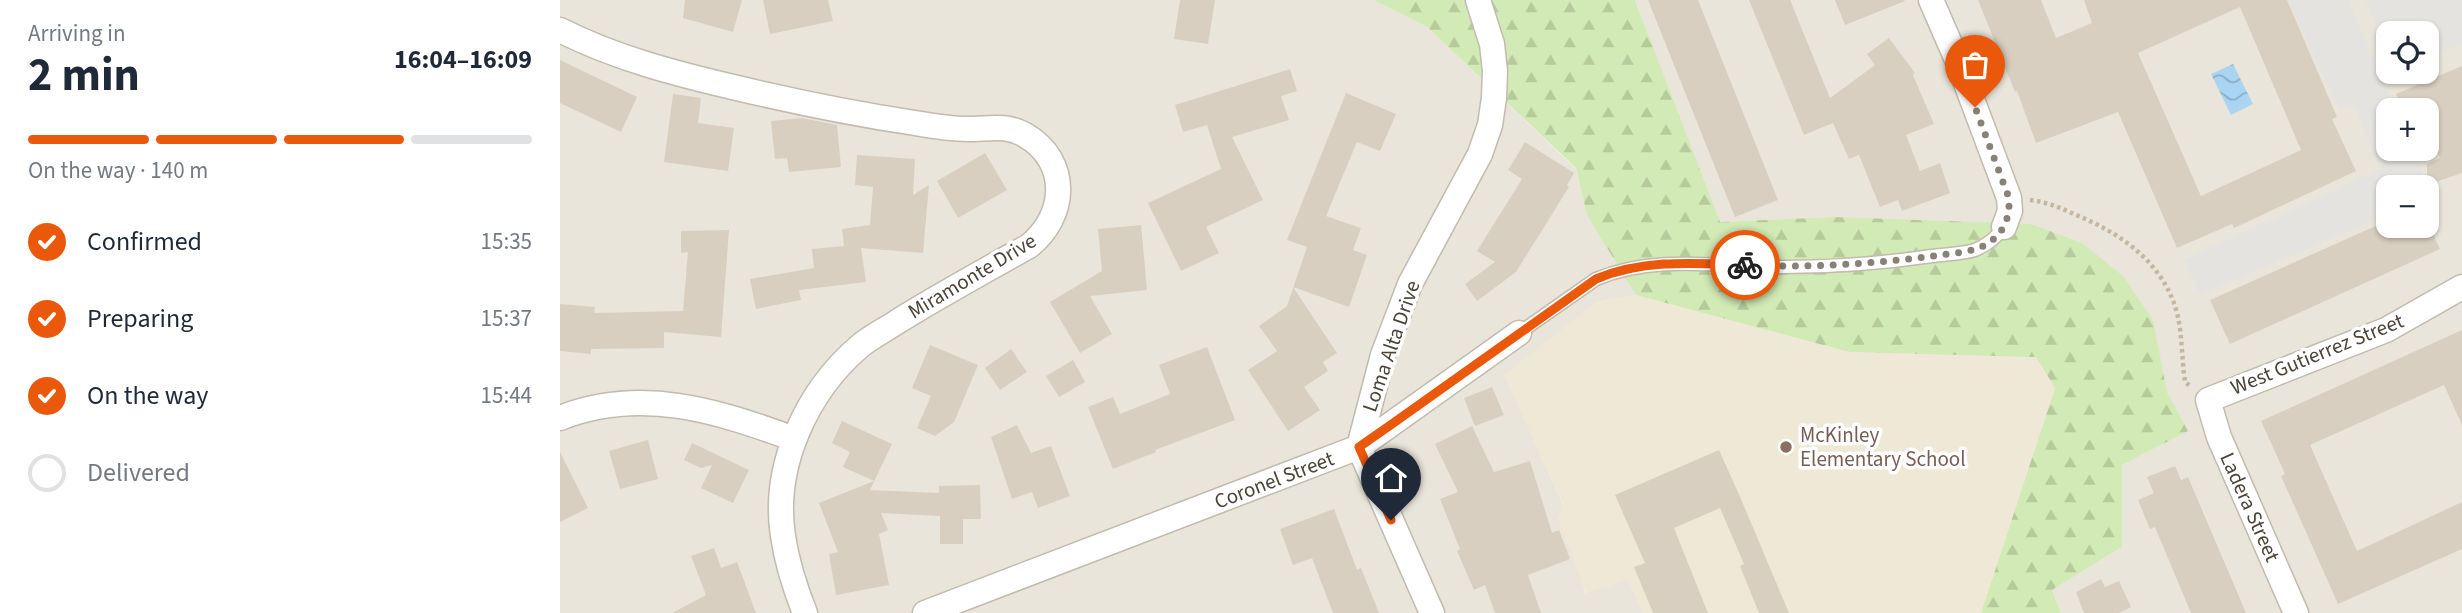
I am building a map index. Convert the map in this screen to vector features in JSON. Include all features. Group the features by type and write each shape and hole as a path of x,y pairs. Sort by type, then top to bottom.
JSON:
{"street":[{"name":"Loma Alta Drive","path":"1359,447 1383,355 1410,284 1474,166 1490,125 1495,71 1492,44 1478,0"},
{"path":"1931,0 1958,62 2009,198"},
{"name":"Miramonte Drive","path":"560,30 628,59 794,101 917,124 968,129 996,126 1009,128 1034,140 1051,161 1056,174 1058,201 1054,215 1040,237 862,344 841,363 822,386 806,412 794,439 785,475 782,534 792,578 805,613"},
{"name":"Coronel Street","path":"2004,227 2010,211 2009,198"},
{"name":"West Gutierrez Street","path":"2208,400 2386,330 2462,287"},
{"name":"Coronel Street","path":"925,613 1359,447 1519,333"},
{"name":"Ladera Street","path":"2208,400 2219,437 2296,613"},
{"path":"560,418 607,406 648,403 690,406 730,416 794,439"},
{"path":"1359,447 1432,613"}],"lane":[{"name":"Coronel Street","path":"1519,333 1596,279 1610,273 1658,264 1687,262 1783,267 1910,259 1973,251 1987,243 2004,227"}],"path":[{"path":"2009,198 2047,202 2090,220 2122,237 2150,264 2171,296 2178,318 2185,382 2208,400"}],"shaded area":[{"path":"560,0 1373,0 1427,27 1576,169 1585,206 1636,295 1597,302 1505,375 1564,507 1585,593 1628,579 1644,613 560,613"},
{"path":"1635,0 2462,0 2462,613 2061,613 2052,590 2122,547 2122,465 2187,431 2167,392 2152,320 1832,217 1719,222"},
{"path":"2288,0 2348,0 2376,64 2376,84 2385,84 2391,98 2376,98 2376,159 2354,105 2340,110"},
{"path":"2366,0 2462,0 2462,43 2439,54 2439,21 2376,21 2376,26"},
{"path":"2377,161 2417,161 2424,175 2376,175 2376,220 2200,295 2184,260 2380,169"},
{"name":"McKinley Elementary School","path":"1636,295 1849,352 2036,356 2055,388 1981,613 1644,613 1628,579 1586,593 1558,519 1564,506 1504,375 1597,302"}],"green space":[{"path":"1373,0 1635,0 1720,222 1832,217 2031,224 2082,243 2123,276 2153,320 2167,392 2188,431 2122,465 2122,547 2052,590 2061,613 1981,613 2055,388 2036,357 1849,352 1636,295 1587,215 1576,168 1427,27"}],"water":[{"path":"2233,64 2253,104 2231,115 2211,74"}],"building":[{"path":"685,0 742,0 733,32 683,18"},
{"path":"763,0 828,0 833,21 770,34"},
{"path":"1180,0 1215,0 1208,44 1174,39"},
{"path":"1648,0 1698,0 1778,200 1735,217"},
{"path":"1749,0 1790,0 1830,98 1875,65 1867,54 1889,38 1915,73 1913,75 1934,124 1906,135 1920,171 1940,163 1950,193 1902,211 1898,200 1880,207 1859,155 1849,159 1833,123 1804,135"},
{"path":"1835,0 1904,0 1905,1 1845,25"},
{"path":"1978,0 2041,0 2056,38 2092,23 2084,0 2287,0 2337,117 2332,119 2356,171 2234,228 2232,224 2177,248 2118,112 2036,143 2017,91 2015,92","holes":["2240,7 2301,150 2201,196 2138,53"]},
{"path":"560,60 637,97 621,132 560,103"},
{"path":"2462,66 2462,173 2439,181 2439,175 2427,175 2427,164 2439,161 2440,158 2439,98 2398,98 2396,94 2420,84 2439,84 2439,76"},
{"path":"1290,69 1297,91 1281,96 1289,120 1232,137 1263,200 1206,227 1219,253 1181,271 1148,203 1221,169 1207,125 1183,132 1175,105"},
{"path":"1346,93 1396,114 1380,151 1357,142 1326,216 1361,228 1353,250 1367,255 1349,307 1293,287 1307,247 1287,240"},
{"path":"673,94 701,98 698,123 734,128 728,171 664,162"},
{"path":"802,118 837,125 841,167 789,172 787,158 775,159 771,121"},
{"path":"1525,142 1574,173 1567,185 1569,187 1516,272 1477,301 1465,284 1495,262 1477,251 1522,179 1508,170"},
{"path":"985,153 1007,190 958,218 937,181"},
{"path":"857,155 915,159 913,195 929,185 923,253 861,248 866,282 799,290 801,300 756,309 750,279 814,268 812,249 844,246 842,229 870,225 873,187 855,185"},
{"path":"1141,225 1147,290 1090,296 1112,334 1080,353 1050,302 1102,271 1098,229"},
{"path":"2376,226 2376,238 2435,238 2440,249 2230,344 2210,300"},
{"path":"729,230 721,337 664,332 664,348 591,349 591,354 560,351 560,304 595,307 594,313 683,311 688,252 681,253 681,231"},
{"path":"1293,287 1337,353 1323,362 1328,371 1304,387 1320,410 1288,431 1248,370 1277,351 1259,326 1287,306"},
{"path":"2462,330 2462,425 2444,385 2310,445 2357,551 2462,502 2462,549 2338,604 2281,476 2285,474 2261,421"},
{"path":"930,345 978,365 954,422 935,436 917,428 931,396 912,388"},
{"path":"1207,347 1235,420 1113,469 1088,407 1113,397 1120,414 1170,394 1159,365"},
{"path":"1011,349 1027,372 1000,390 985,368"},
{"path":"1073,360 1085,382 1059,397 1046,376"},
{"path":"1492,387 1504,415 1475,426 1464,398"},
{"path":"842,421 892,444 870,490 939,493 939,486 980,485 981,519 963,519 963,544 940,544 940,516 881,513 888,530 879,534 889,585 836,595 829,554 838,552 819,503 874,481 843,467 850,452 832,443"},
{"path":"1017,425 1031,453 1051,446 1070,496 1038,508 1032,492 1012,499 991,437"},
{"path":"1472,426 1494,472 1530,461 1552,533 1559,530 1570,559 1528,575 1541,613 1495,613 1485,585 1474,590 1457,551 1460,549 1440,499 1458,492 1435,444"},
{"path":"648,440 658,479 620,489 609,451"},
{"path":"692,443 749,470 733,503 701,488 712,465 701,468 684,460"},
{"path":"1719,450 1789,613 1759,613 1740,566 1744,564 1720,508 1674,528 1708,613 1653,613 1634,567 1645,563 1615,495"},
{"path":"560,452 588,508 560,522"},
{"path":"2175,466 2181,480 2188,477 2246,613 2191,613 2155,527 2150,529 2138,500 2154,493 2147,477"},
{"path":"1334,509 1357,570 1361,568 1379,613 1333,613 1312,558 1293,565 1280,529"},
{"path":"714,548 721,568 737,562 756,613 672,613 706,595 691,556"},
{"path":"2101,579 2105,587 2119,581 2131,607 2119,613 2084,613 2076,592"}],"way so far":[{"path":"1745,265 1783,267 1910,259 1973,251 1987,243 2004,227 2010,211 2009,198 1975,107"}],"place":[{"name":"McKinley Elementary School","path":"1786,447"}],"route":[{"path":"1391,520 1359,447 1596,279 1610,273 1658,264 1687,262 1745,265"}]}
